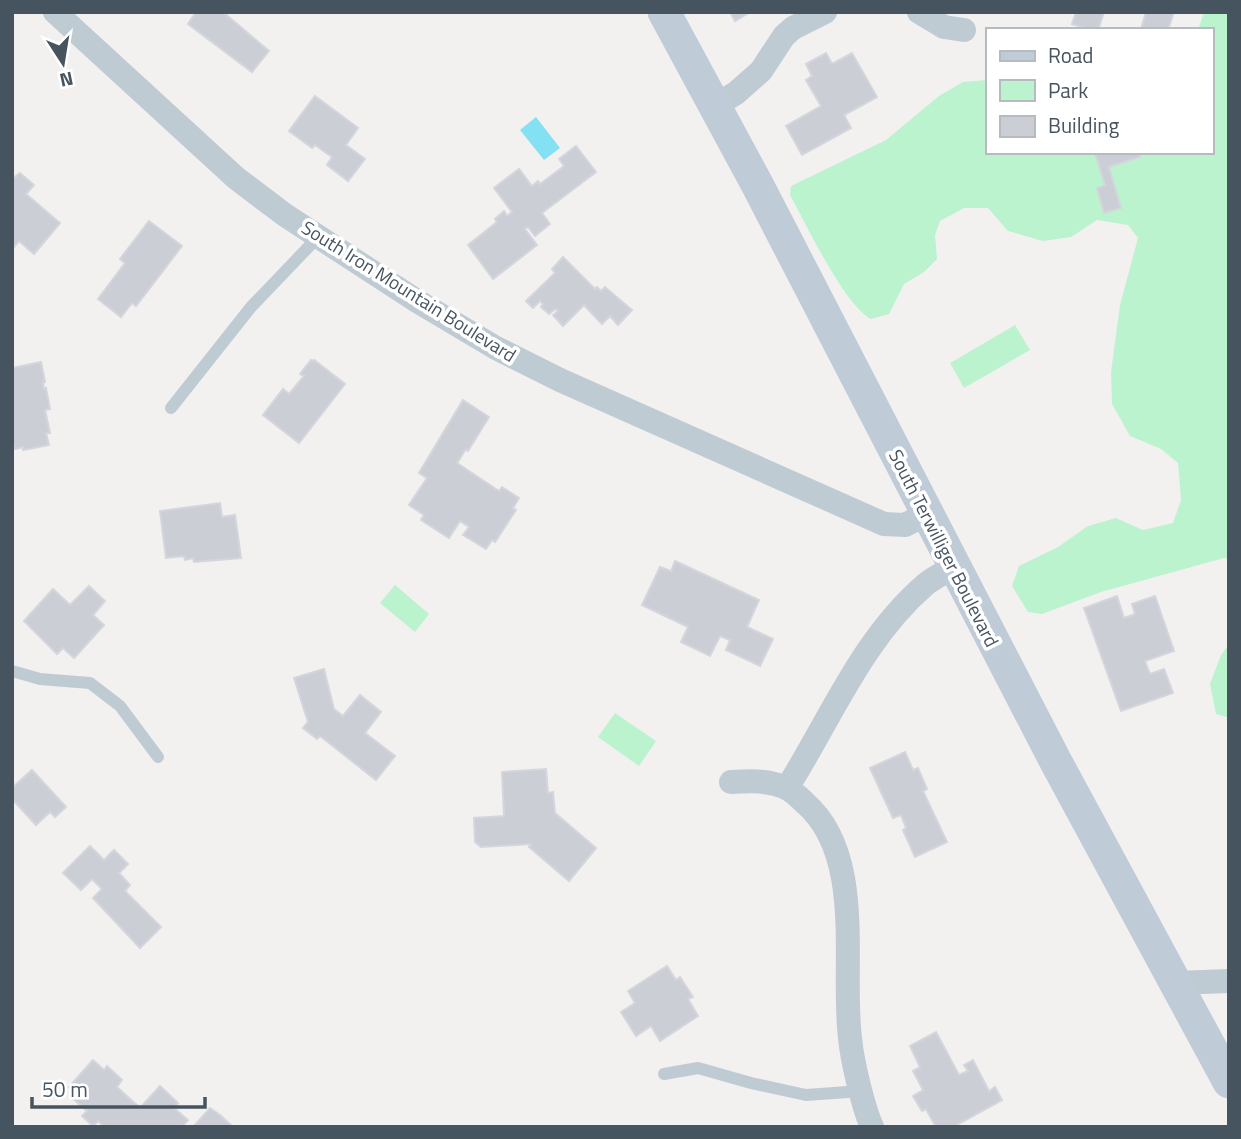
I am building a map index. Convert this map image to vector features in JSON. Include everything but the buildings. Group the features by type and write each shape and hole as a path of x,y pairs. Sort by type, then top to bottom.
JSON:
{"main road":[{"name":"South Terwilliger Boulevard","path":"664,12 926,514 1229,1082"}],"street":[{"name":"South Iron Mountain Boulevard","path":"55,12 236,178 417,301 496,348 619,407 884,524 905,525 926,514"},
{"path":"715,106 736,93 761,71 784,36 793,28 825,12"},
{"path":"919,12 944,27 964,30"},
{"path":"788,788 876,636 927,583 954,567"},
{"path":"731,782 757,781 788,788 822,821 838,859 843,879 848,940 850,1038 872,1127"},
{"path":"1176,983 1229,981"}],"lane":[{"path":"171,408 251,307 319,236"},
{"path":"12,671 40,680 90,682 120,706 158,757"},
{"path":"664,1074 698,1068 806,1095 862,1091"}],"green space":[{"path":"1204,12 1229,12 1229,559 1224,558 1101,592 1042,614 1028,612 1012,586 1019,566 1058,547 1088,526 1116,518 1143,530 1173,523 1181,500 1178,463 1161,449 1130,436 1112,404 1111,372 1120,305 1138,238 1128,225 1097,220 1071,237 1043,241 1008,231 988,208 964,208 940,221 935,235 937,259 924,272 904,284 889,314 871,319 861,311 838,282 790,195 791,186 886,140 939,96 963,82 986,80 986,154 1213,154 1213,28 1199,28"},
{"path":"1015,325 1030,350 964,388 950,363"},
{"path":"395,585 429,614 415,632 380,603"},
{"path":"1229,644 1229,718 1216,714 1210,684 1221,655"},
{"path":"615,713 656,741 639,766 598,737"}],"water":[{"path":"536,117 560,148 544,160 520,130"}]}
